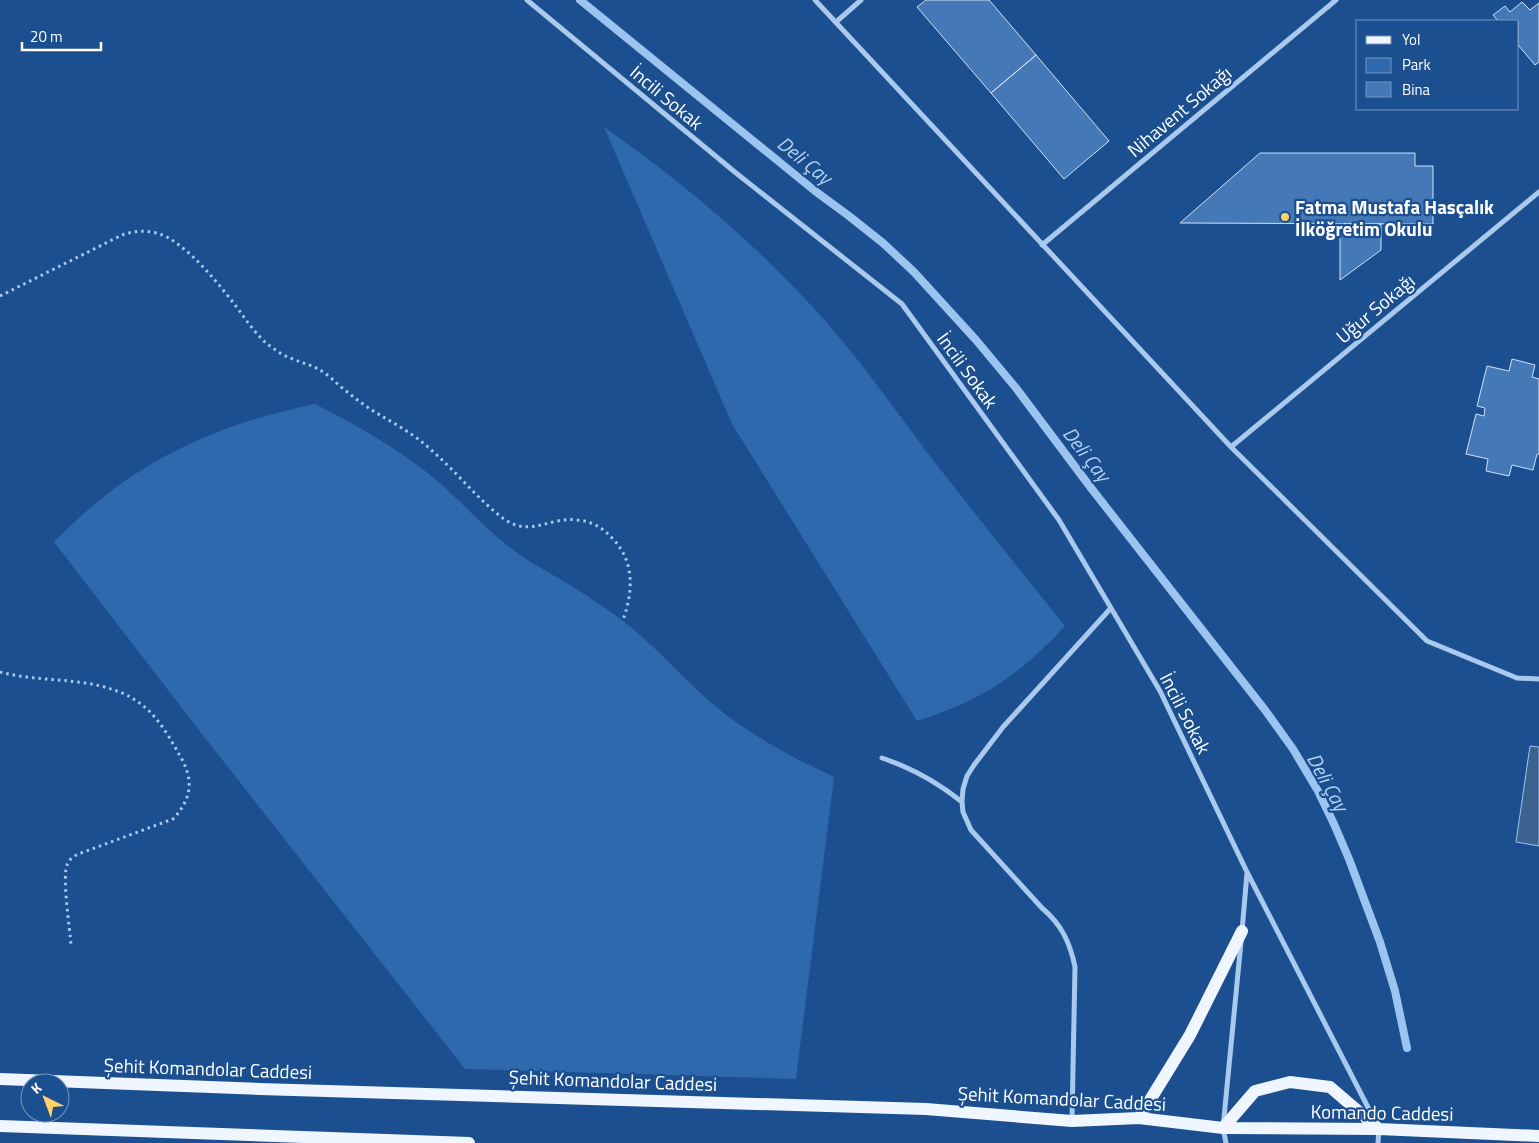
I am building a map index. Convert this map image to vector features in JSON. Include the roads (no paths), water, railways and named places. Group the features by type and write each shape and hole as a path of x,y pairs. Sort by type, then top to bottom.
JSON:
{"main road":[{"path":"1139,1118 1190,1035 1242,931"},
{"name":"Şehit Komandolar Caddesi","path":"0,1079 926,1109 1072,1121 1139,1118 1223,1128"},
{"path":"1223,1128 1255,1091 1290,1082 1330,1087 1379,1129"},
{"path":"0,1126 266,1139 470,1143"},
{"name":"Komando Caddesi","path":"1223,1128 1379,1129 1539,1136"}],"street":[{"name":"İncili Sokak","path":"526,0 736,173 902,304 1059,520 1160,691 1247,872 1379,1129"},
{"path":"815,0 1231,447 1427,641 1517,678 1539,679"},
{"path":"836,22 861,0"},
{"name":"Nihavent Sokağı","path":"1042,245 1336,0"},
{"name":"Uğur Sokağı","path":"1231,447 1539,192"},
{"path":"1072,1121 1075,967 1072,952 1067,939 1052,916 1042,908 971,830 966,821 962,802 962,789 974,765 1003,727 1111,608"},
{"path":"882,758 932,780 962,802"},
{"path":"1226,1143 1223,1128 1247,872"},
{"path":"1378,1143 1379,1129"}],"waterway":[{"name":"Deli Çay","path":"580,0 815,191 883,243 914,272 976,340 1016,388 1091,488 1265,710 1293,749 1318,791 1349,859 1380,942 1395,991 1407,1048"}],"place":[{"name":"Fatma Mustafa Hasçalık İlköğretim Okulu","path":"1285,217"}]}
